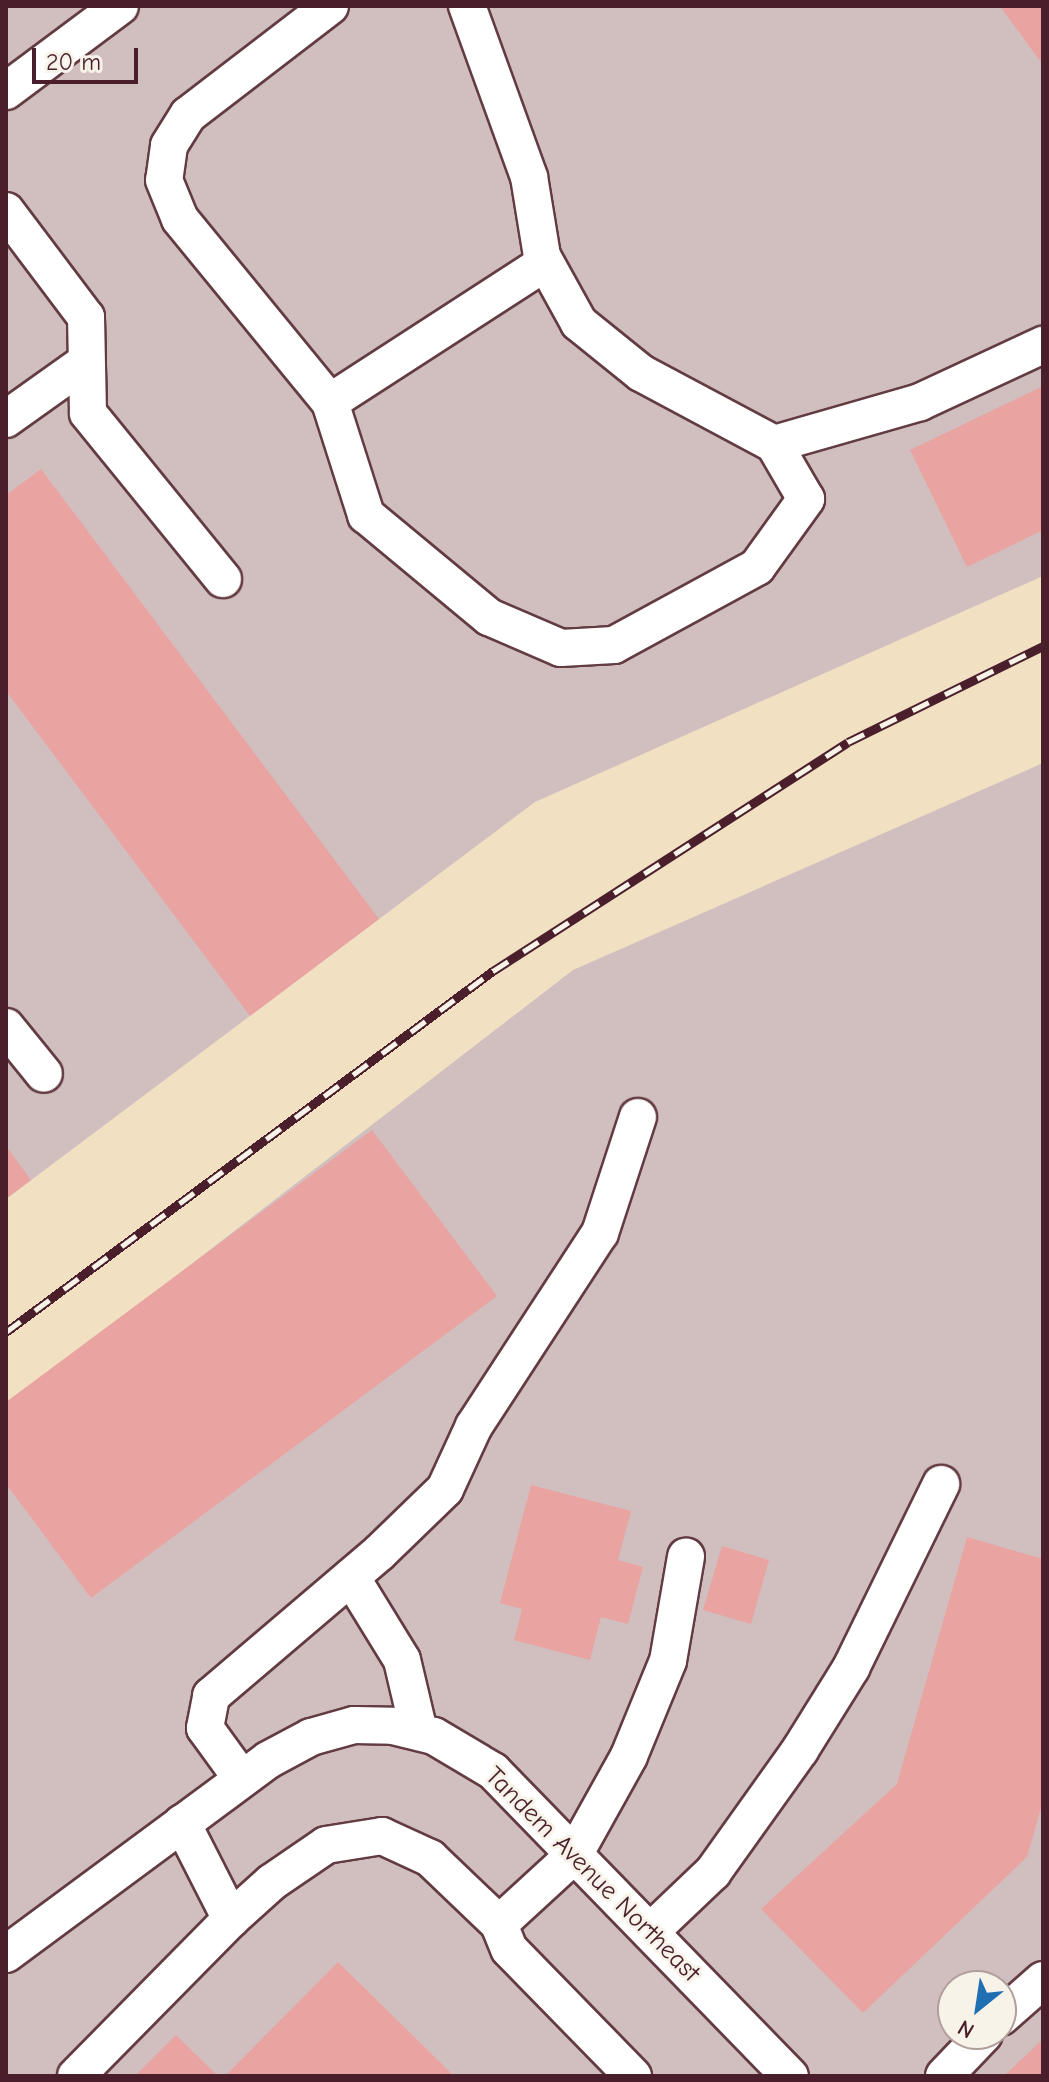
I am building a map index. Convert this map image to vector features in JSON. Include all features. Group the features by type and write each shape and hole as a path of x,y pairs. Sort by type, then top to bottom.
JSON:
{"street":[{"path":"6,91 120,6"},
{"path":"330,6 188,115 169,146 164,180 180,219 330,402 366,515 489,617 561,648 614,645 757,567 806,499 774,444 641,373 579,323 545,263 529,177 467,6"},
{"path":"6,211 86,317 83,364 88,413 223,579"},
{"path":"330,402 545,263"},
{"path":"774,444 920,402 1043,345"},
{"path":"6,419 83,364"},
{"path":"6,1027 44,1074"},
{"path":"242,1779 205,1728 211,1696 351,1577 445,1489 474,1426 600,1233 638,1117"},
{"path":"650,1932 713,1872 800,1750 851,1668 941,1484"},
{"path":"499,1924 574,1855 629,1756 668,1661 686,1557"},
{"path":"351,1577 402,1660 419,1732"},
{"name":"Tandem Avenue Northeast","path":"6,1954 242,1779 311,1737 354,1725 419,1732 466,1751 493,1771 790,2076"},
{"path":"182,1823 231,1919"},
{"path":"76,2076 231,1919 272,1882 326,1845 382,1836 430,1858 499,1924 509,1949 633,2076"},
{"path":"1017,2003 1043,1980"},
{"path":"944,2076 969,2050"}],"shaded area":[{"path":"6,6 1043,6 1043,576 535,802 6,1199"},
{"path":"1043,763 1043,2076 6,2076 6,1407 573,970"}],"building":[{"path":"1000,6 1043,6 1043,65"},
{"path":"1043,386 1043,530 967,567 910,450"},
{"path":"41,469 379,919 250,1016 6,691 6,495"},
{"path":"372,1130 497,1296 91,1598 6,1484 6,1402"},
{"path":"6,1146 31,1180 6,1199"},
{"path":"531,1485 631,1511 618,1560 643,1567 628,1624 601,1617 590,1660 514,1640 522,1609 500,1603"},
{"path":"967,1537 1043,1559 1043,1801 1027,1857 863,2013 761,1909 897,1784"},
{"path":"722,1546 769,1560 751,1624 703,1610"},
{"path":"338,1962 454,2076 225,2076"},
{"path":"176,2035 218,2076 135,2076"},
{"path":"1043,2039 1043,2076 1004,2076"}],"railway":[{"path":"6,1332 493,971 848,742 1043,646"}]}
